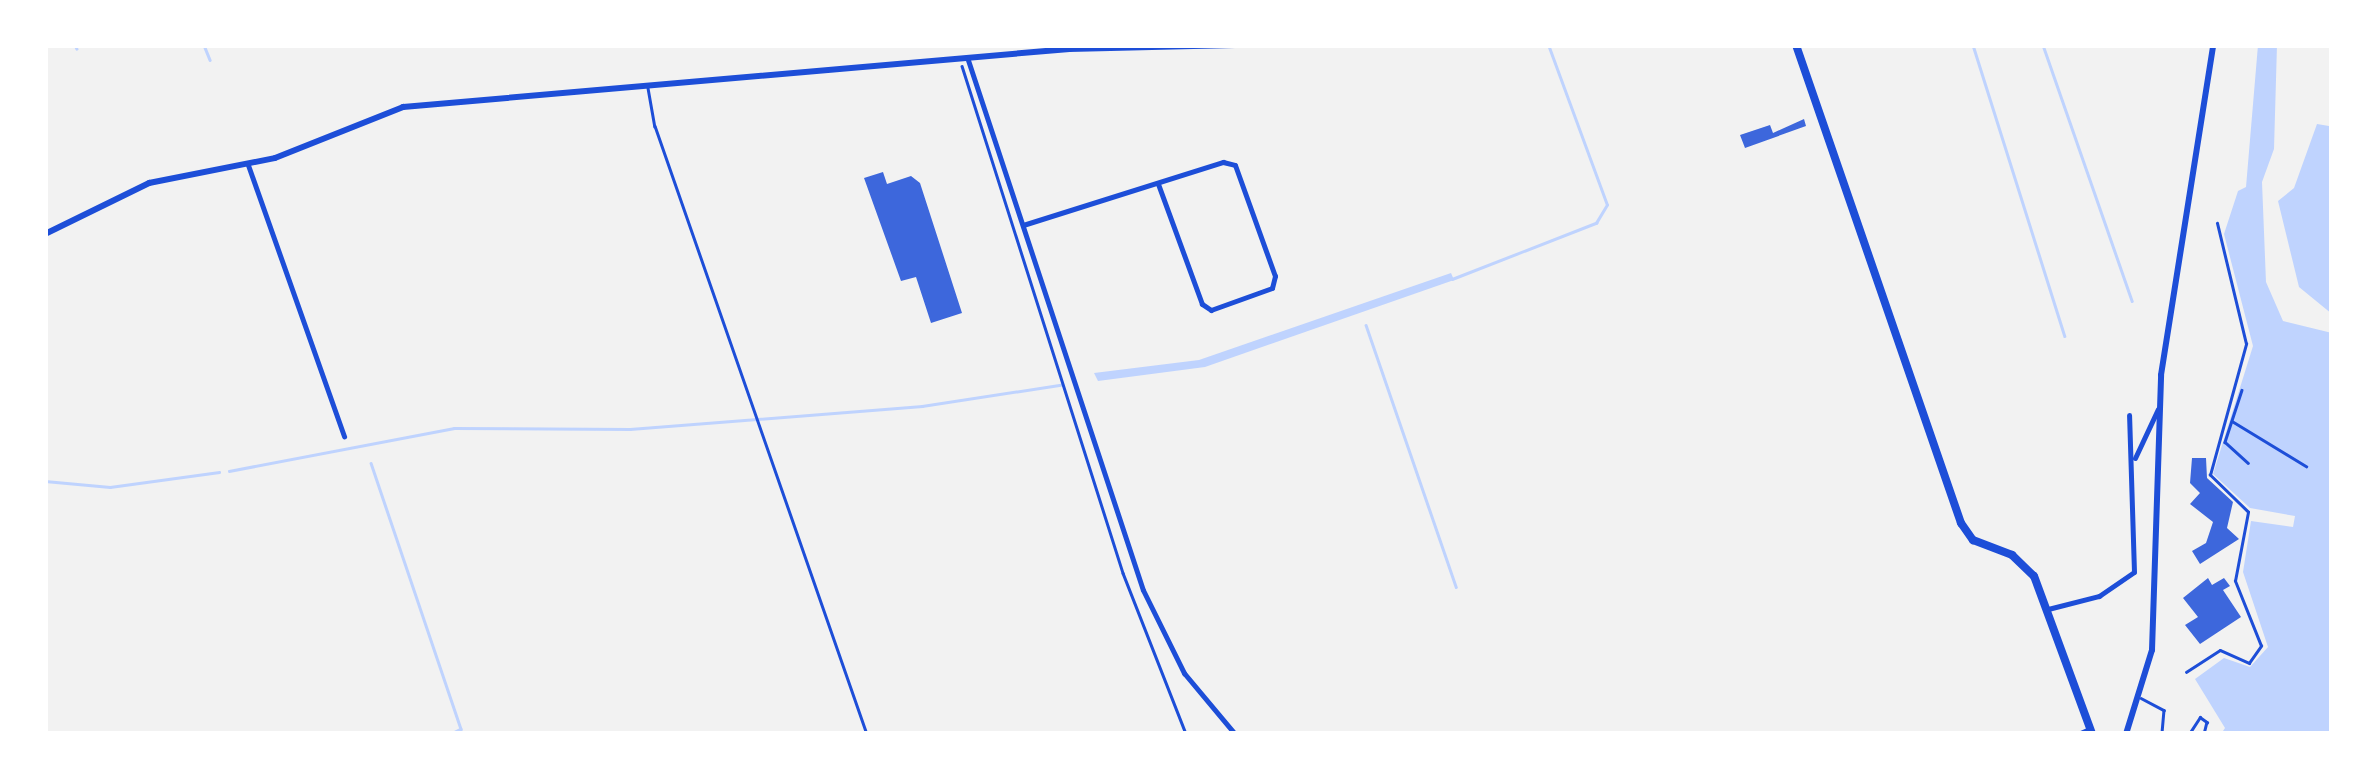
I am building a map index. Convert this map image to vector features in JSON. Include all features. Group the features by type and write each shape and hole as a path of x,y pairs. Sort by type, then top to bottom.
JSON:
{"main road":[{"path":"1796,45 1961,523 1979,543 2024,564 2048,610 2094,732"}],"street":[{"path":"45,234 148,183 248,165 403,107 964,57 1235,45"},
{"path":"2126,734 2141,698 2152,650 2158,409 2214,45"},
{"path":"964,57 1143,590 1184,672 1235,734"},
{"path":"1023,225 1223,162 1235,166 1275,276 1272,288 1211,310 1202,304 1158,184"},
{"path":"248,165 344,436"},
{"path":"2134,460 2158,409"},
{"path":"2048,610 2099,596 2134,572 2134,460 2129,415"},
{"path":"2078,734 2094,732"}],"lane":[{"path":"648,88 758,428 867,734"},
{"path":"2141,698 2164,710 2162,734"},
{"path":"2189,734 2200,717 2207,722 2204,734"}],"path":[{"path":"964,57 1123,572 1186,734"},
{"path":"2186,672 2220,650 2249,663 2261,646 2235,581 2248,512 2210,475 2246,344 2217,222"},
{"path":"2242,390 2225,442 2248,463"},
{"path":"2232,421 2306,466"}],"water":[{"path":"2258,45 2277,45 2274,149 2262,182 2266,282 2283,321 2332,333 2332,734 2221,734 2225,728 2195,679 2224,658 2250,667 2268,647 2243,572 2251,521 2293,527 2295,516 2250,508 2213,474 2253,346 2224,234 2238,191 2246,187"},
{"path":"2332,120 2332,314 2299,287 2278,201 2294,188 2317,124 2329,126"},
{"path":"1451,273 1454,280 1205,367 1098,381 1094,373 1199,360"}],"building":[{"path":"1804,119 1806,126 1745,148 1740,135 1770,125 1773,133"},
{"path":"883,172 887,184 911,176 920,183 962,313 931,323 916,277 901,281 864,178"},
{"path":"2192,458 2206,458 2207,478 2233,502 2227,528 2239,539 2200,564 2192,551 2206,543 2213,522 2190,504 2200,493 2190,483"},
{"path":"2208,578 2212,585 2224,578 2230,586 2223,590 2241,617 2200,644 2185,625 2198,617 2183,598"}],"waterway":[{"path":"75,45 77,49"},
{"path":"204,45 210,60"},
{"path":"1452,279 1596,223 1607,205 1548,45"},
{"path":"1973,45 2065,336"},
{"path":"2043,45 2132,301"},
{"path":"1366,325 1456,587"},
{"path":"229,471 454,428 630,429 922,406 1060,385"},
{"path":"371,463 461,729 451,734"},
{"path":"45,481 110,487 219,472"}]}
